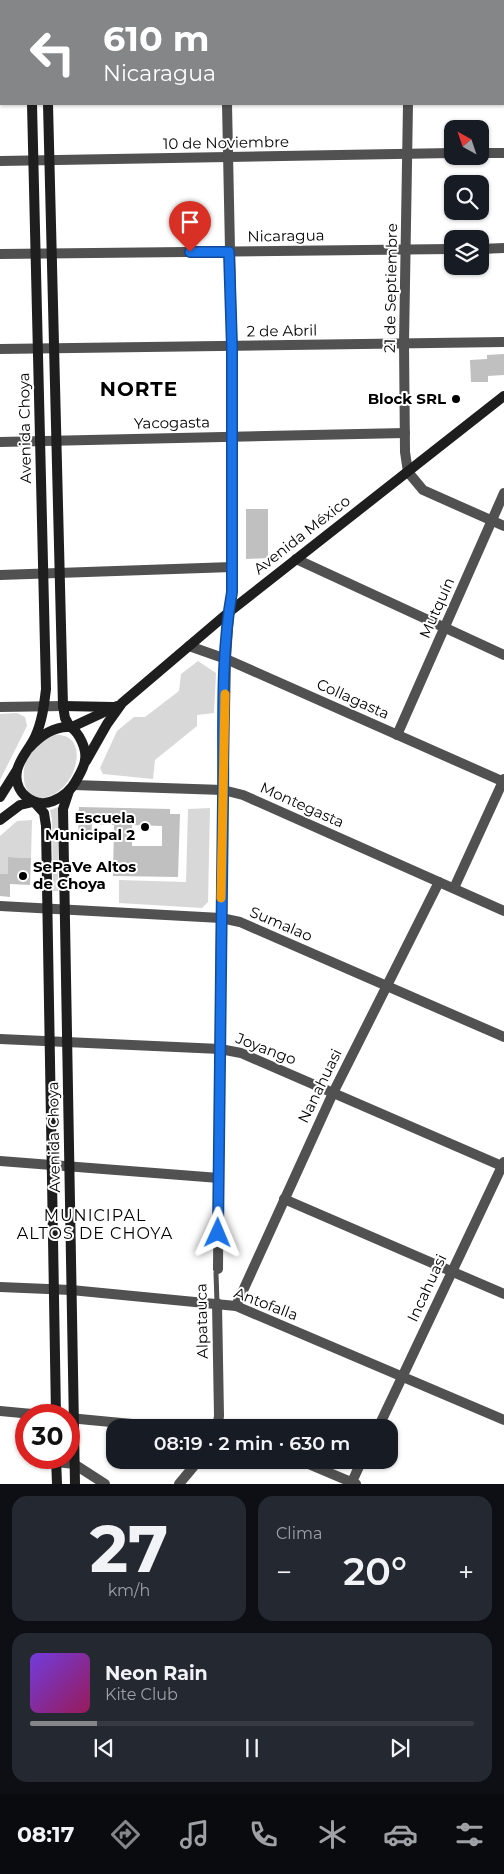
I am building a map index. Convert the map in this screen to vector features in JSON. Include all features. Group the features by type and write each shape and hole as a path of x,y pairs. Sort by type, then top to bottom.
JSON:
{"main road":[{"name":"Avenida Choya","path":"29,748 38,731 46,689 32,105"},
{"name":"Avenida Choya","path":"48,105 63,706 65,718 71,727"},
{"name":"Avenida México","path":"71,727 118,705 229,612 504,396"},
{"name":"Avenida México","path":"85,762 118,705"},
{"path":"63,706 118,705"},
{"path":"0,797 29,748 49,732 71,727 78,735 84,748 85,762 72,787 45,804 34,802 24,796 16,778 17,769"},
{"name":"Avenida Choya","path":"71,1404 71,1290 63,809 72,787"},
{"name":"Avenida Choya","path":"34,802 44,813 46,826 56,1404"},
{"path":"0,820 20,805 34,802"},
{"path":"56,1469 57,1484"},
{"name":"Avenida Choya","path":"74,1469 75,1484"}],"street":[{"name":"Alpatauca","path":"218,1269 220,918 226,659 232,592 232,347 227,105"},
{"name":"21 de Septiembre","path":"408,105 404,344 405,452 408,472"},
{"path":"489,153 504,153"},
{"name":"10 de Noviembre","path":"0,161 444,154"},
{"path":"489,248 504,248"},
{"name":"Nicaragua","path":"0,254 444,249"},
{"name":"2 de Abril","path":"0,349 38,348 54,350 504,342"},
{"name":"Yacogasta","path":"0,442 405,433"},
{"path":"408,472 423,490 504,526"},
{"name":"Mutquín","path":"397,735 504,493"},
{"path":"296,559 504,655"},
{"path":"0,575 232,567"},
{"name":"Collagasta","path":"189,646 226,659 504,781"},
{"path":"0,707 63,706"},
{"path":"454,888 504,781"},
{"name":"Montegasta","path":"72,787 223,790 243,795 504,910"},
{"name":"Nanahuasi","path":"236,1306 333,1093 438,882"},
{"name":"Sumalao","path":"0,906 220,918 240,922 504,1037"},
{"name":"Joyango","path":"0,1039 220,1048 241,1053 503,1165"},
{"path":"0,1161 219,1178"},
{"name":"Incahuasi","path":"382,1419 503,1165"},
{"path":"284,1199 504,1294"},
{"name":"Antofalla","path":"0,1287 71,1290 236,1306 504,1420"},
{"name":"Alpatauca","path":"217,1303 218,1419"},
{"path":"0,1411 15,1412"},
{"path":"80,1420 106,1422"},
{"path":"80,1468 105,1484"},
{"path":"179,1484 191,1469"},
{"path":"321,1469 353,1483 358,1469"}],"lane":[{"name":"Alpatauca","path":"217,1303 216,1273 218,1269"}],"shaded area":[{"path":"198,661 216,673 214,713 197,715 197,726 155,760 153,779 103,774 100,768 117,731 134,717 145,717 179,691 181,674"},
{"path":"17,713 25,717 27,726 0,780 0,714"},
{"path":"55,735 66,736 73,742 76,751 76,762 73,773 58,792 47,797 38,798 27,790 24,767 32,750 41,742"},
{"path":"58,807 58,891 53,891 52,820 50,810"},
{"path":"210,808 208,902 202,908 119,903 119,880 186,882 188,809"},
{"path":"32,820 31,858 9,857 8,874 0,874 0,836 17,821"}],"building":[{"path":"504,354 504,375 488,376 488,382 471,382 470,360 487,359 487,355"},
{"path":"246,509 268,509 268,558 246,559"},
{"path":"79,807 170,809 170,814 180,814 178,877 113,876 114,825 92,824 91,841 78,840","holes":["132,825 162,826 162,846 132,846"]},
{"path":"8,857 31,858 30,885 10,884 10,897 0,896 0,874 8,874"}],"slow traffic":[{"path":"221,898 225,694"}],"place":[{"name":"Block SRL","path":"456,399"},
{"name":"Escuela Municipal 2","path":"145,827"},
{"name":"SePaVe Altos de Choya","path":"23,876"}],"district":[{"name":"NORTE","path":"139,389"},
{"name":"MUNICIPAL ALTOS DE CHOYA","path":"95,1224"}],"route":[{"path":"190,252 229,252 232,347 232,592 226,659 220,918 218,1233"}]}
